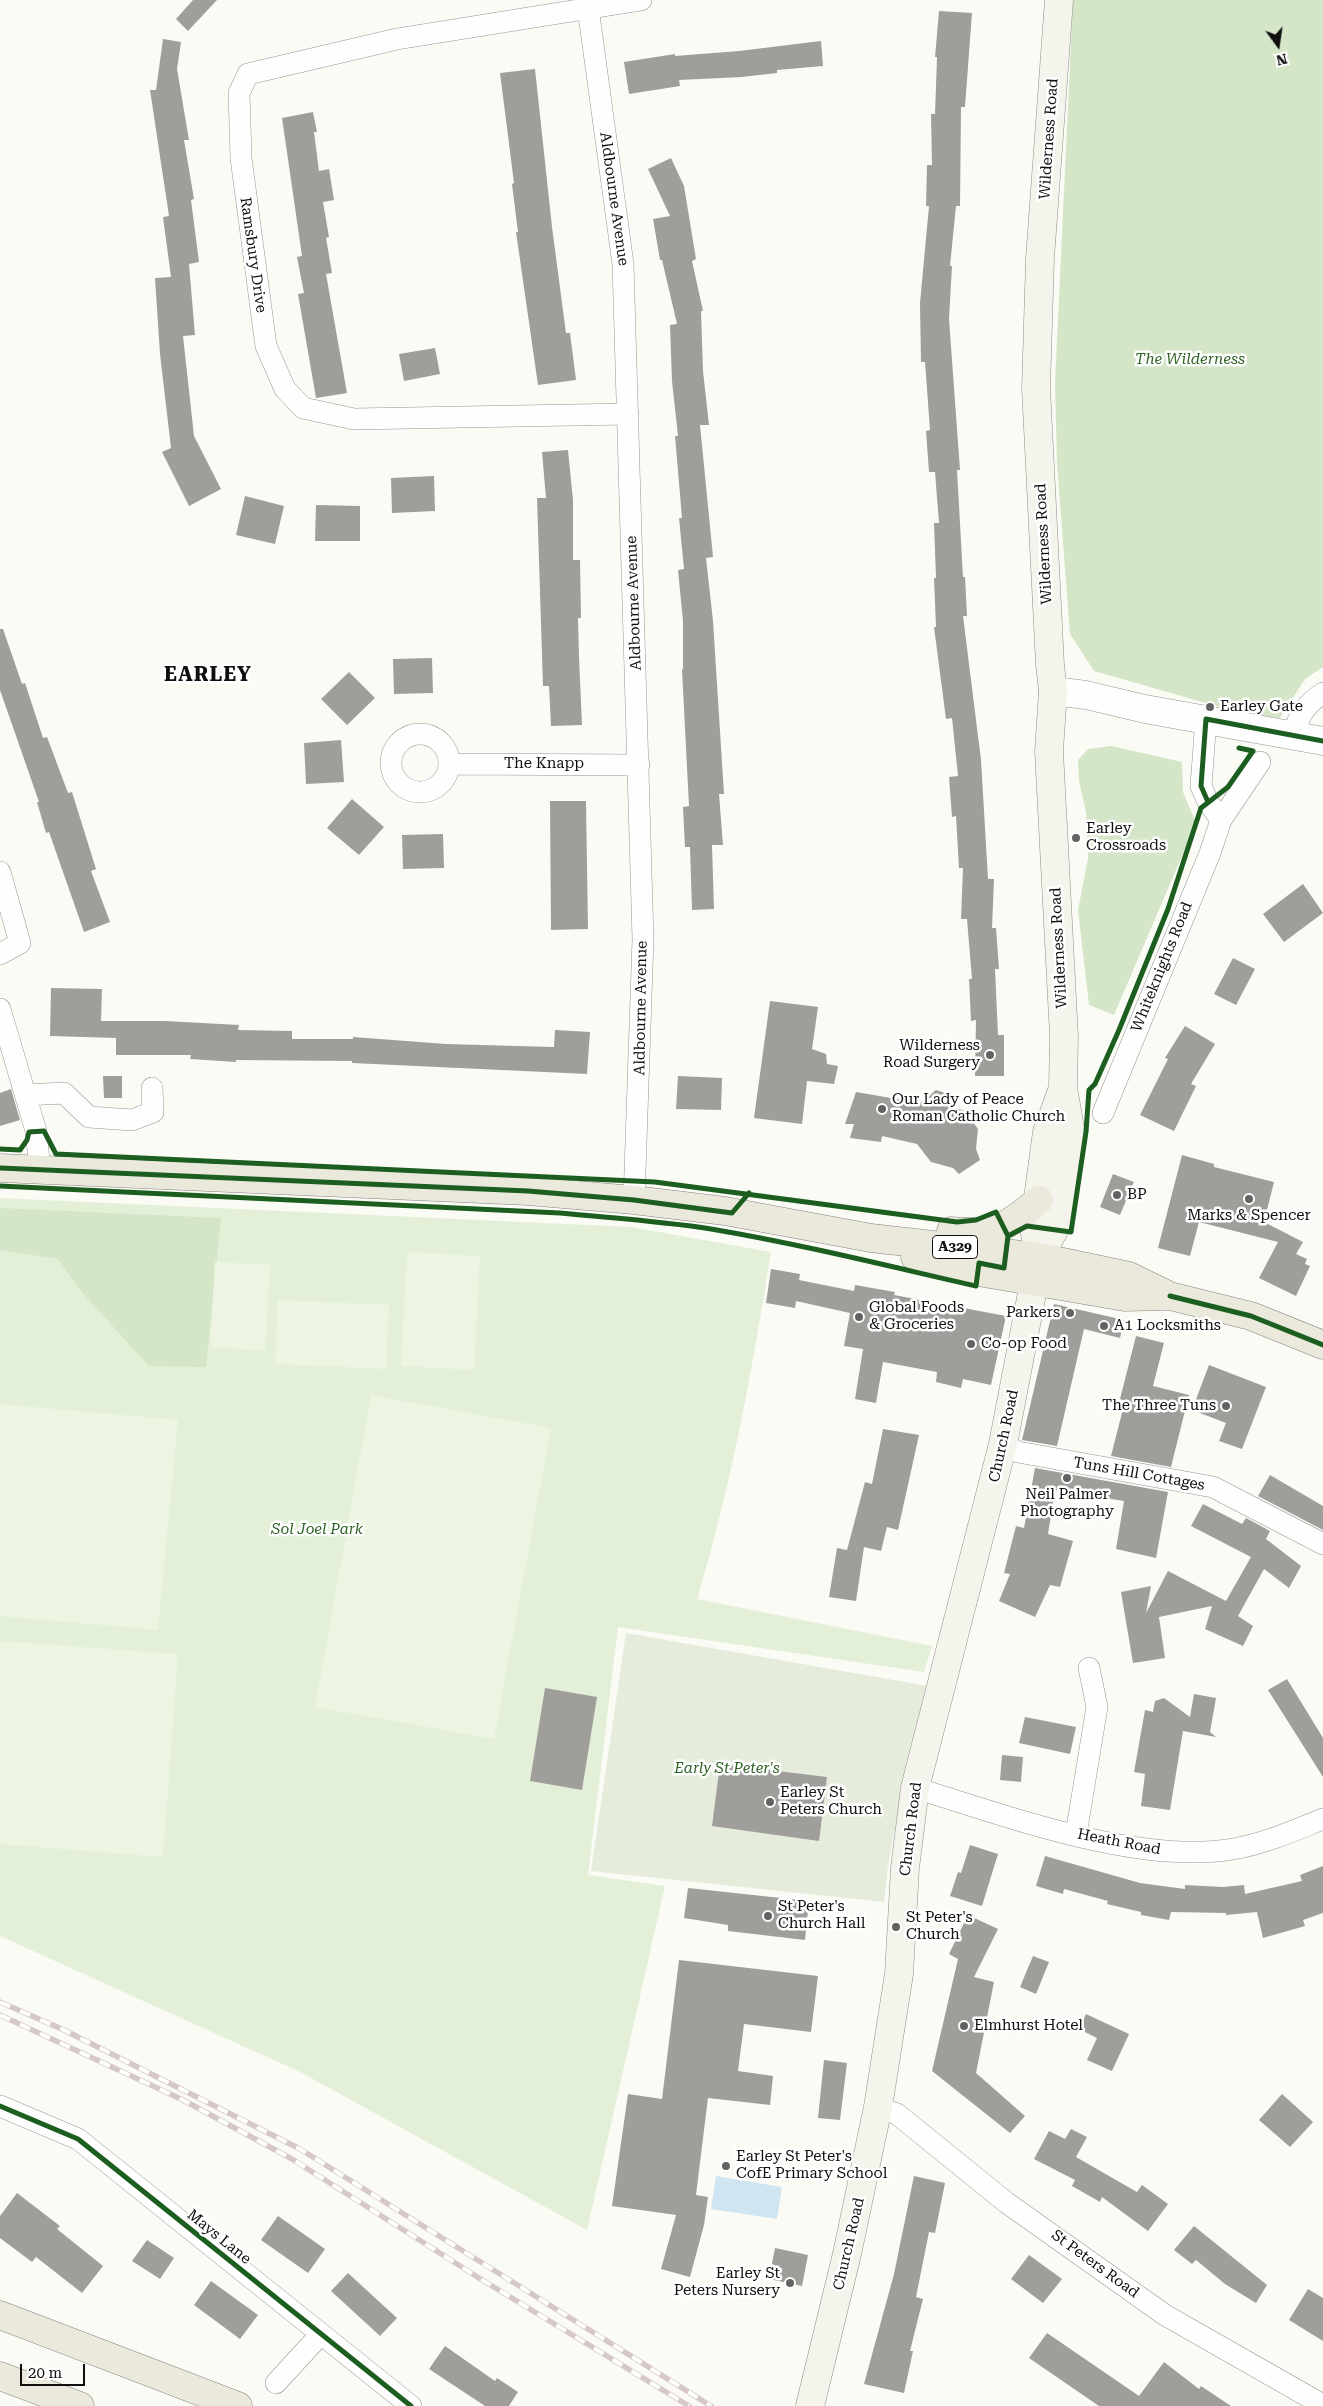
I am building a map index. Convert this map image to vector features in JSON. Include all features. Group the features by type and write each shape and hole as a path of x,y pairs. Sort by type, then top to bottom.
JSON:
{"main road":[{"name":"Wilderness Road","path":"1038,1270 1059,1212 1068,1152 1068,1109 1063,1088 1064,1037 1049,751 1053,691 1050,665 1036,388 1040,258 1059,0"},
{"name":"Wilderness Road","path":"1038,1270 1034,1228 1047,1132 1063,1088"},
{"name":"A329","path":"0,1168 472,1188 634,1200 725,1211 870,1238 895,1250 961,1269 1038,1270 1125,1298 1170,1296 1251,1316 1321,1339"},
{"path":"870,1238 893,1225 968,1232 993,1231 1019,1216 1038,1200"},
{"name":"Church Road","path":"810,2406 847,2254 878,2107 900,1974 905,1868 915,1788 1003,1444 1038,1270"},
{"path":"0,2315 238,2406"},
{"path":"0,2376 80,2406"}],"street":[{"path":"1054,0 1059,0"},
{"name":"Ramsbury Drive","path":"628,1 588,8 552,8 397,39 248,74 239,93 241,158 266,346 285,389 303,408 354,418 628,414"},
{"name":"Aldbourne Avenue","path":"588,8 623,264 643,940 634,1200"},
{"path":"1053,691 1086,695 1145,709 1293,734 1323,741"},
{"path":"1293,734 1300,715 1311,701 1323,692"},
{"path":"1206,719 1200,786 1208,802 1221,820"},
{"name":"Whiteknights Road","path":"1103,1113 1210,854 1221,820 1260,762"},
{"name":"The Knapp","path":"449,764 638,765"},
{"path":"0,872 20,943 0,954"},
{"path":"0,1010 36,1132 40,1170"},
{"path":"26,1096 64,1093 89,1117 132,1120 153,1112 152,1088"},
{"name":"Tuns Hill Cottages","path":"1003,1444 1018,1452 1213,1487 1323,1544"},
{"path":"1076,1834 1097,1707 1089,1668"},
{"name":"Heath Road","path":"915,1788 1040,1826 1116,1843 1176,1853 1234,1849 1290,1832 1323,1818"},
{"name":"Mays Lane","path":"0,2106 78,2139 320,2335 411,2406"},
{"name":"St Peters Road","path":"878,2107 897,2114 1007,2202 1165,2315 1323,2405"},
{"path":"276,2383 320,2335"}],"green space":[{"name":"The Wilderness","path":"1073,0 1323,0 1323,667 1305,679 1280,718 1251,716 1094,671 1070,634 1057,464 1055,383"},
{"path":"1111,746 1182,762 1183,792 1196,823 1114,1015 1089,1005 1078,910 1088,858 1086,812 1079,781 1078,760 1088,749"},
{"name":"Sol Joel Park","path":"0,1198 631,1227 771,1252 731,1470 697,1599 932,1646 924,1672 618,1627 588,1875 665,1886 587,2230 300,2072 0,1936"},
{"path":"0,1208 221,1218 206,1367 149,1366 79,1289 58,1259 0,1250"},
{"path":"407,1252 480,1256 474,1370 401,1366"},
{"path":"215,1262 270,1265 265,1351 210,1347"},
{"path":"278,1300 389,1305 386,1369 275,1364"},
{"path":"371,1395 551,1428 494,1739 315,1707"},
{"path":"0,1404 178,1420 158,1630 0,1616"},
{"name":"Early St Peter's","path":"626,1633 928,1686 925,1708 911,1745 888,1866 884,1902 591,1871"},
{"path":"0,1641 178,1654 163,1857 0,1844"}],"water":[{"path":"716,2176 782,2187 777,2219 711,2209"}],"building":[{"path":"193,0 217,0 188,31 176,19"},
{"path":"939,11 972,13 965,107 961,107 960,206 956,206 950,266 952,266 949,319 960,470 957,470 967,616 963,616 981,760 988,879 994,879 992,928 996,928 999,969 995,969 998,1035 1004,1035 1004,1076 975,1076 976,1020 971,1021 969,979 972,979 967,919 961,919 963,868 959,868 956,816 952,817 949,777 958,776 952,718 946,719 934,627 936,627 934,578 936,578 934,523 939,523 935,472 929,472 926,431 930,430 925,362 921,362 920,303 929,206 926,206 927,165 932,165 931,114 935,114 937,57 935,57"},
{"path":"163,39 181,42 177,69 189,140 184,140 194,199 191,200 199,262 189,264 195,335 183,336 194,436 221,489 189,506 162,452 171,448 160,354 155,278 171,277 163,217 169,216 150,90 156,90"},
{"path":"821,41 823,66 777,70 777,73 742,77 679,80 680,86 629,94 624,62 675,54 675,56 739,51"},
{"path":"535,69 552,227 566,333 570,333 576,380 538,385 516,232 518,232 512,184 514,183 500,73"},
{"path":"313,112 317,132 314,132 319,171 329,169 334,200 323,202 329,237 326,238 332,273 326,274 347,393 316,398 298,294 304,293 297,257 302,256 282,118"},
{"path":"671,158 684,186 696,259 692,261 703,311 701,311 703,371 709,425 700,425 713,557 706,558 713,621 724,794 719,794 723,845 712,845 714,909 692,910 690,847 685,847 683,807 689,806 682,670 683,621 678,570 684,569 679,518 682,518 675,436 678,436 672,381 670,325 677,324 662,260 660,260 653,219 670,216 648,169"},
{"path":"435,348 440,374 404,381 399,354"},
{"path":"568,450 573,500 573,560 580,560 581,618 578,618 582,725 551,726 549,686 543,686 537,498 546,498 542,452"},
{"path":"434,476 435,511 392,513 391,478"},
{"path":"245,496 284,506 275,544 236,535"},
{"path":"316,505 360,506 360,541 315,541"},
{"path":"0,629 3,629 22,684 25,683 43,738 47,737 68,793 72,792 96,869 91,871 110,922 84,932 49,832 46,833 37,802 39,802 0,690"},
{"path":"432,658 433,693 394,694 393,659"},
{"path":"349,672 375,698 347,725 321,699"},
{"path":"341,740 344,782 306,784 304,743"},
{"path":"352,799 384,827 359,855 327,828"},
{"path":"550,801 586,801 588,929 551,930"},
{"path":"443,834 444,868 403,869 402,835"},
{"path":"1303,884 1323,913 1284,942 1263,914"},
{"path":"1233,958 1255,969 1236,1005 1214,994"},
{"path":"51,988 102,989 101,1021 165,1021 239,1025 238,1030 292,1031 292,1039 353,1039 353,1037 446,1044 554,1047 555,1030 590,1032 587,1074 352,1063 352,1061 236,1060 236,1062 190,1059 191,1055 116,1055 116,1038 50,1036"},
{"path":"770,1001 818,1007 812,1049 826,1054 827,1064 838,1066 834,1084 807,1081 802,1124 754,1118"},
{"path":"1185,1026 1215,1044 1191,1084 1196,1086 1174,1131 1140,1115 1168,1059 1165,1058"},
{"path":"103,1076 122,1076 122,1098 104,1098"},
{"path":"678,1076 722,1078 721,1110 676,1109"},
{"path":"11,1089 20,1120 0,1126 0,1093"},
{"path":"936,1090 955,1096 956,1108 965,1111 978,1129 976,1149 980,1160 959,1174 953,1168 931,1162 917,1144 882,1136 881,1142 850,1138 854,1124 845,1124 856,1092 920,1103"},
{"path":"1182,1155 1214,1164 1214,1167 1274,1182 1264,1222 1303,1242 1296,1254 1307,1259 1305,1264 1310,1266 1296,1296 1259,1278 1278,1242 1199,1222 1190,1256 1158,1248"},
{"name":"BP","path":"1113,1174 1134,1182 1120,1215 1100,1207"},
{"path":"771,1269 800,1274 799,1280 854,1291 855,1285 895,1292 894,1295 1006,1316 991,1385 963,1379 961,1388 936,1382 937,1372 883,1362 876,1403 855,1399 863,1349 844,1346 850,1313 796,1301 795,1308 766,1303"},
{"path":"1054,1304 1124,1320 1120,1338 1084,1329 1057,1446 1022,1440"},
{"path":"1136,1336 1164,1343 1153,1386 1189,1395 1171,1467 1111,1456 1125,1401 1120,1399"},
{"name":"The Three Tuns","path":"1209,1365 1266,1387 1242,1449 1219,1441 1226,1423 1192,1410"},
{"path":"883,1429 919,1435 898,1530 887,1527 881,1551 864,1547 856,1601 829,1597 837,1548 847,1550 865,1482 872,1484"},
{"path":"1035,1468 1168,1492 1156,1558 1116,1549 1124,1501 1055,1490 1048,1534 1073,1541 1060,1587 1050,1585 1035,1617 999,1601 1010,1574 1004,1573 1016,1526 1024,1528"},
{"path":"1270,1475 1323,1506 1323,1530 1258,1496"},
{"path":"1203,1504 1242,1524 1246,1518 1270,1531 1266,1539 1301,1566 1289,1588 1264,1569 1238,1616 1253,1626 1243,1646 1205,1629 1212,1606 1159,1617 1165,1658 1133,1663 1121,1592 1151,1586 1146,1613 1168,1571 1226,1601 1251,1557 1191,1526"},
{"path":"1287,1679 1323,1738 1323,1777 1268,1690"},
{"path":"545,1688 597,1697 582,1790 530,1781"},
{"path":"1194,1694 1216,1698 1210,1732 1216,1737 1183,1731 1170,1810 1141,1806 1145,1774 1134,1772 1145,1710 1153,1712 1155,1701 1164,1698 1190,1717"},
{"path":"1025,1717 1076,1727 1070,1754 1019,1743"},
{"path":"1002,1755 1023,1757 1021,1782 1000,1780"},
{"name":"Earley St Peters Church","path":"720,1764 827,1777 819,1841 712,1826"},
{"path":"970,1845 998,1854 982,1906 950,1896 958,1872 961,1873"},
{"path":"1045,1856 1140,1883 1185,1889 1185,1885 1223,1887 1244,1885 1245,1894 1302,1881 1300,1875 1323,1866 1323,1913 1303,1920 1305,1926 1263,1938 1257,1912 1226,1915 1226,1913 1171,1912 1169,1920 1141,1915 1141,1912 1107,1904 1108,1901 1064,1889 1063,1894 1036,1886"},
{"name":"St Peter's Church Hall","path":"688,1888 809,1901 805,1940 728,1931 728,1925 684,1918"},
{"name":"Elmhurst Hotel","path":"968,1915 998,1929 974,1977 994,1982 976,2073 1025,2116 1010,2133 932,2071 958,1959 949,1954"},
{"path":"1033,1956 1049,1962 1036,1994 1020,1987"},
{"path":"679,1960 818,1976 811,2032 744,2024 738,2071 773,2076 770,2105 708,2098 696,2195 708,2197 704,2225 690,2277 661,2269 676,2215 612,2206 628,2094 662,2099"},
{"path":"1086,2014 1129,2034 1112,2071 1087,2060 1097,2038 1079,2029"},
{"path":"824,2060 847,2063 840,2120 818,2118"},
{"path":"1282,2094 1313,2122 1290,2147 1259,2120"},
{"path":"1071,2129 1087,2137 1076,2157 1137,2192 1142,2185 1168,2204 1148,2231 1102,2197 1100,2202 1072,2186 1075,2180 1034,2159 1049,2131 1065,2139"},
{"path":"914,2176 945,2183 935,2233 929,2232 916,2297 923,2299 910,2351 913,2351 904,2393 864,2384 894,2274"},
{"path":"17,2193 60,2226 57,2229 103,2266 82,2293 36,2257 32,2262 0,2238 0,2216"},
{"path":"278,2216 325,2249 308,2273 261,2240"},
{"path":"1194,2226 1267,2285 1256,2303 1225,2284 1196,2260 1192,2264 1174,2250"},
{"path":"147,2240 174,2258 160,2279 132,2261"},
{"path":"775,2248 808,2255 802,2286 769,2279"},
{"path":"1029,2255 1062,2279 1043,2303 1011,2279"},
{"path":"348,2273 397,2318 380,2336 331,2291"},
{"path":"211,2281 258,2315 240,2339 194,2305"},
{"path":"1308,2289 1323,2298 1323,2341 1289,2320"},
{"path":"1047,2333 1139,2396 1164,2362 1199,2389 1201,2386 1231,2406 1099,2406 1029,2358"},
{"path":"445,2346 495,2381 497,2378 518,2392 509,2406 485,2406 429,2369"}],"railway":[{"path":"0,2002 64,2030 300,2149 711,2406"},
{"path":"0,2015 183,2100 292,2159 479,2278 689,2406"}],"cycle path":[{"path":"1208,802 1201,786 1206,719 1323,741"},
{"path":"1008,1236 1027,1226 1071,1232 1086,1132 1089,1090 1095,1084 1119,1030 1168,909 1201,808 1228,787 1253,751 1239,748"},
{"path":"0,1149 20,1150 27,1140 29,1132 44,1131 56,1154 655,1182 957,1222 976,1220 996,1212 1008,1236 1004,1268 979,1263 976,1286 778,1241 711,1229 654,1222 560,1213 0,1186"},
{"path":"0,1168 528,1191 634,1200 732,1213 749,1193"},
{"path":"1170,1296 1251,1316 1323,1345"},
{"path":"0,2106 78,2139 411,2406"}],"place":[{"name":"Earley Gate","path":"1210,707"},
{"name":"Earley Crossroads","path":"1076,838"},
{"name":"Wilderness Road Surgery","path":"990,1055"},
{"name":"Our Lady of Peace Roman Catholic Church","path":"882,1109"},
{"name":"BP","path":"1117,1195"},
{"name":"Marks & Spencer","path":"1249,1199"},
{"name":"Parkers","path":"1070,1313"},
{"name":"Global Foods & Groceries","path":"859,1317"},
{"name":"A1 Locksmiths","path":"1104,1326"},
{"name":"Co-op Food","path":"971,1344"},
{"name":"The Three Tuns","path":"1226,1406"},
{"name":"Neil Palmer Photography","path":"1067,1478"},
{"name":"Earley St Peters Church","path":"770,1802"},
{"name":"St Peter's Church Hall","path":"768,1916"},
{"name":"St Peter's Church","path":"896,1927"},
{"name":"Elmhurst Hotel","path":"964,2026"},
{"name":"Earley St Peter's CofE Primary School","path":"726,2166"},
{"name":"Earley St Peters Nursery","path":"790,2283"}],"district":[{"name":"EARLEY","path":"208,675"}]}
